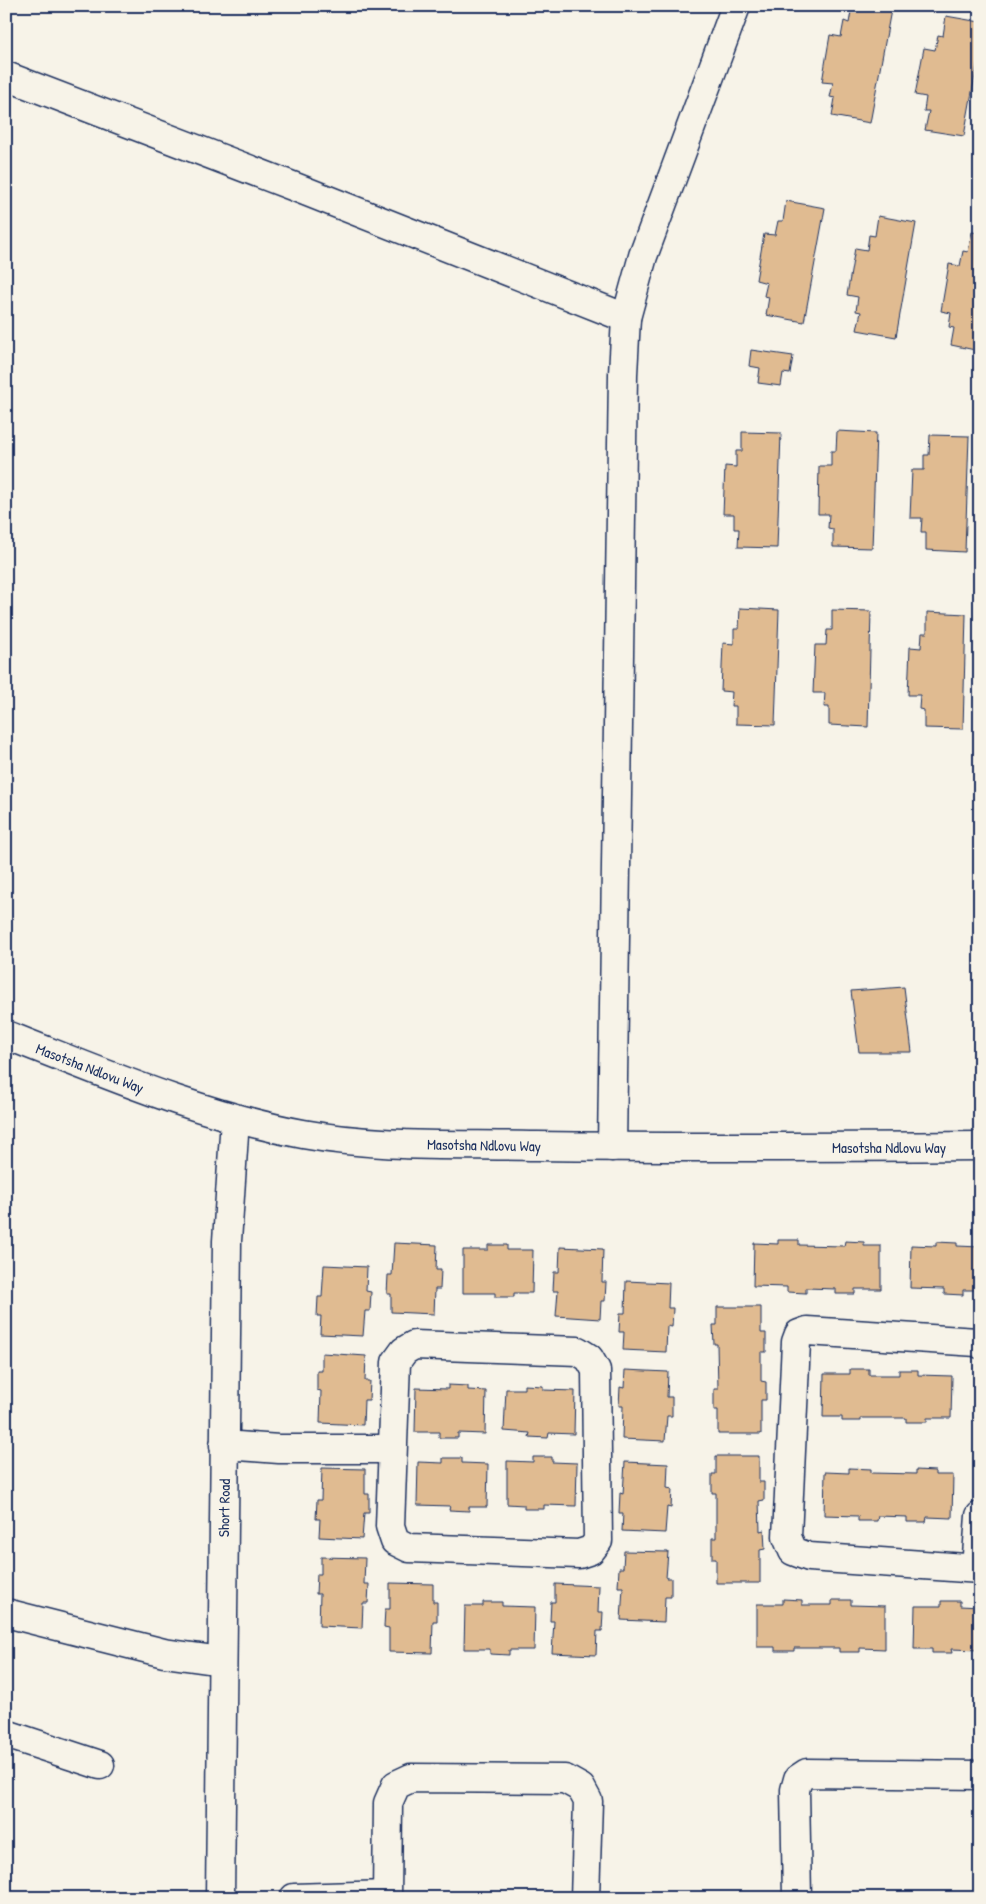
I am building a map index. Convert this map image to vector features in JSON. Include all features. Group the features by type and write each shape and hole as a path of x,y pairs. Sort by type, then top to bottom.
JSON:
{"street":[{"path":"612,1147 622,384 626,318 643,256 736,6"},
{"path":"6,76 295,187 626,318"},
{"name":"Masotsha Ndlovu Way","path":"6,1035 157,1094 235,1119 305,1134 376,1143 612,1147 980,1146"},
{"name":"Short Road","path":"220,1898 227,1241 235,1119"},
{"path":"980,1344 977,1342 807,1330 800,1334 796,1342 787,1537 794,1551 809,1557 978,1569 980,1516"},
{"path":"414,1345 578,1351 589,1358 596,1370 598,1541 591,1550 579,1554 409,1548 395,1541 390,1526 392,1449 396,1362 404,1351 414,1345"},
{"path":"224,1445 279,1449 392,1449"},
{"path":"6,1613 164,1653 222,1661"},
{"path":"6,1734 100,1765"},
{"path":"797,1898 795,1790 798,1779 807,1772 980,1774"},
{"path":"294,1898 387,1896 388,1803 396,1786 411,1778 564,1779 581,1788 588,1801 585,1898"}],"building":[{"path":"852,6 873,6 891,10 870,123 832,116 835,98 830,97 833,83 822,82 830,35 841,37 844,21 849,23"},
{"path":"946,16 980,22 980,48 964,136 925,130 929,111 924,111 926,97 915,95 924,48 935,50 938,35 943,36"},
{"path":"786,201 825,208 804,322 766,315 769,297 764,296 767,283 756,280 764,234 775,235 778,221 783,221"},
{"path":"878,216 916,223 896,337 857,330 861,312 856,311 858,297 847,295 855,248 867,250 869,235 875,236"},
{"path":"972,232 980,233 980,351 951,345 954,328 949,327 951,313 941,311 949,264 960,266 963,251 968,252"},
{"path":"751,350 793,356 790,374 783,373 781,386 758,383 760,368 749,366"},
{"path":"837,431 876,433 872,548 833,547 833,529 828,528 829,514 818,514 819,466 831,466 831,451 836,451"},
{"path":"742,432 781,433 777,548 738,547 739,529 734,529 734,514 723,514 725,466 736,467 736,451 742,451"},
{"path":"930,435 969,436 965,552 926,550 926,532 921,532 922,518 910,518 912,470 924,470 924,455 929,455"},
{"path":"740,608 779,610 775,725 736,724 736,706 731,706 732,692 721,691 723,643 734,644 734,629 739,629"},
{"path":"832,610 871,611 868,727 829,725 829,707 824,707 825,693 813,693 815,645 826,645 827,630 832,630"},
{"path":"927,612 966,614 963,729 924,728 924,710 919,709 920,695 908,695 910,647 921,648 922,633 927,633"},
{"path":"904,987 912,1052 859,1052 851,991"},
{"path":"778,1240 799,1240 799,1245 844,1246 845,1241 864,1242 864,1246 881,1246 881,1289 855,1289 855,1294 836,1294 836,1289 806,1288 806,1293 787,1292 787,1287 753,1286 754,1243 778,1244"},
{"path":"936,1242 957,1243 957,1246 980,1247 980,1290 963,1290 963,1295 944,1294 944,1289 910,1288 911,1245 936,1246"},
{"path":"394,1243 437,1245 436,1270 441,1270 440,1289 435,1289 434,1314 391,1312 391,1294 387,1294 388,1275 392,1275"},
{"path":"488,1245 507,1245 507,1250 533,1250 532,1293 514,1293 514,1297 495,1297 495,1293 463,1293 463,1250 488,1250"},
{"path":"560,1247 603,1249 602,1282 606,1282 605,1301 601,1301 600,1319 556,1316 558,1291 553,1291 554,1272 559,1272"},
{"path":"324,1265 367,1267 366,1291 371,1292 370,1311 365,1311 363,1336 320,1334 321,1316 317,1316 318,1297 322,1297"},
{"path":"626,1281 669,1283 668,1308 673,1308 672,1327 667,1326 666,1352 623,1350 624,1332 619,1332 620,1313 625,1313"},
{"path":"717,1307 761,1307 761,1333 766,1333 766,1352 761,1352 761,1381 766,1382 766,1400 761,1400 761,1434 718,1434 718,1410 714,1410 714,1389 718,1389 717,1344 714,1344 713,1325 717,1325"},
{"path":"322,1353 366,1356 365,1381 370,1381 369,1400 364,1400 363,1425 320,1423 321,1391 317,1390 317,1371 322,1371"},
{"path":"850,1369 869,1369 869,1375 899,1375 899,1370 918,1370 918,1375 952,1376 951,1418 927,1418 927,1422 906,1422 906,1418 861,1418 861,1421 842,1421 842,1417 823,1417 824,1374 850,1374"},
{"path":"625,1370 668,1372 667,1397 672,1397 672,1416 667,1416 665,1441 622,1439 623,1406 619,1406 620,1387 624,1388"},
{"path":"448,1385 468,1386 468,1390 486,1391 485,1434 458,1433 458,1438 439,1438 439,1432 415,1432 416,1388 448,1389"},
{"path":"524,1385 543,1386 543,1390 575,1391 574,1434 549,1433 548,1438 529,1437 530,1433 504,1431 506,1389 524,1389"},
{"path":"716,1456 759,1456 759,1482 764,1482 764,1500 759,1501 760,1531 764,1530 765,1549 760,1550 760,1583 716,1583 716,1559 712,1559 712,1538 716,1538 716,1493 712,1493 712,1474 716,1474"},
{"path":"533,1457 552,1457 552,1462 577,1463 576,1506 544,1505 544,1509 524,1509 524,1505 507,1504 507,1461 533,1462"},
{"path":"443,1458 462,1458 462,1463 488,1464 487,1507 469,1507 469,1511 449,1510 450,1506 417,1505 418,1462 443,1463"},
{"path":"625,1462 668,1464 667,1488 672,1489 671,1508 667,1507 665,1533 622,1531 623,1513 619,1513 620,1493 623,1494"},
{"path":"322,1468 365,1469 365,1494 369,1494 369,1513 364,1513 362,1539 319,1537 320,1519 316,1519 317,1500 321,1500"},
{"path":"849,1468 871,1469 871,1473 916,1474 916,1470 935,1471 935,1475 953,1475 952,1518 927,1517 926,1522 907,1522 907,1517 878,1516 877,1521 858,1521 858,1516 824,1515 825,1472 849,1473"},
{"path":"624,1551 668,1552 666,1578 671,1578 671,1597 665,1597 664,1622 621,1620 623,1587 618,1587 619,1568 623,1568"},
{"path":"321,1557 365,1558 364,1584 369,1584 368,1603 363,1603 362,1628 319,1626 320,1594 316,1594 317,1574 321,1574"},
{"path":"390,1583 433,1584 433,1602 437,1602 437,1621 433,1621 432,1653 389,1652 389,1628 384,1627 385,1609 390,1609"},
{"path":"555,1584 599,1586 598,1612 603,1612 602,1631 597,1631 596,1655 552,1653 554,1621 550,1621 551,1602 555,1602"},
{"path":"783,1599 802,1600 802,1605 832,1605 832,1600 851,1600 851,1605 885,1606 885,1649 860,1648 860,1652 839,1652 839,1648 794,1648 794,1651 775,1651 775,1647 757,1647 757,1604 783,1604"},
{"path":"941,1601 960,1601 960,1606 980,1607 980,1650 951,1649 952,1653 932,1653 932,1649 914,1649 915,1606 941,1606"},
{"path":"483,1602 502,1602 502,1606 535,1607 534,1650 509,1650 509,1655 490,1654 490,1649 464,1649 465,1606 483,1606"}]}
